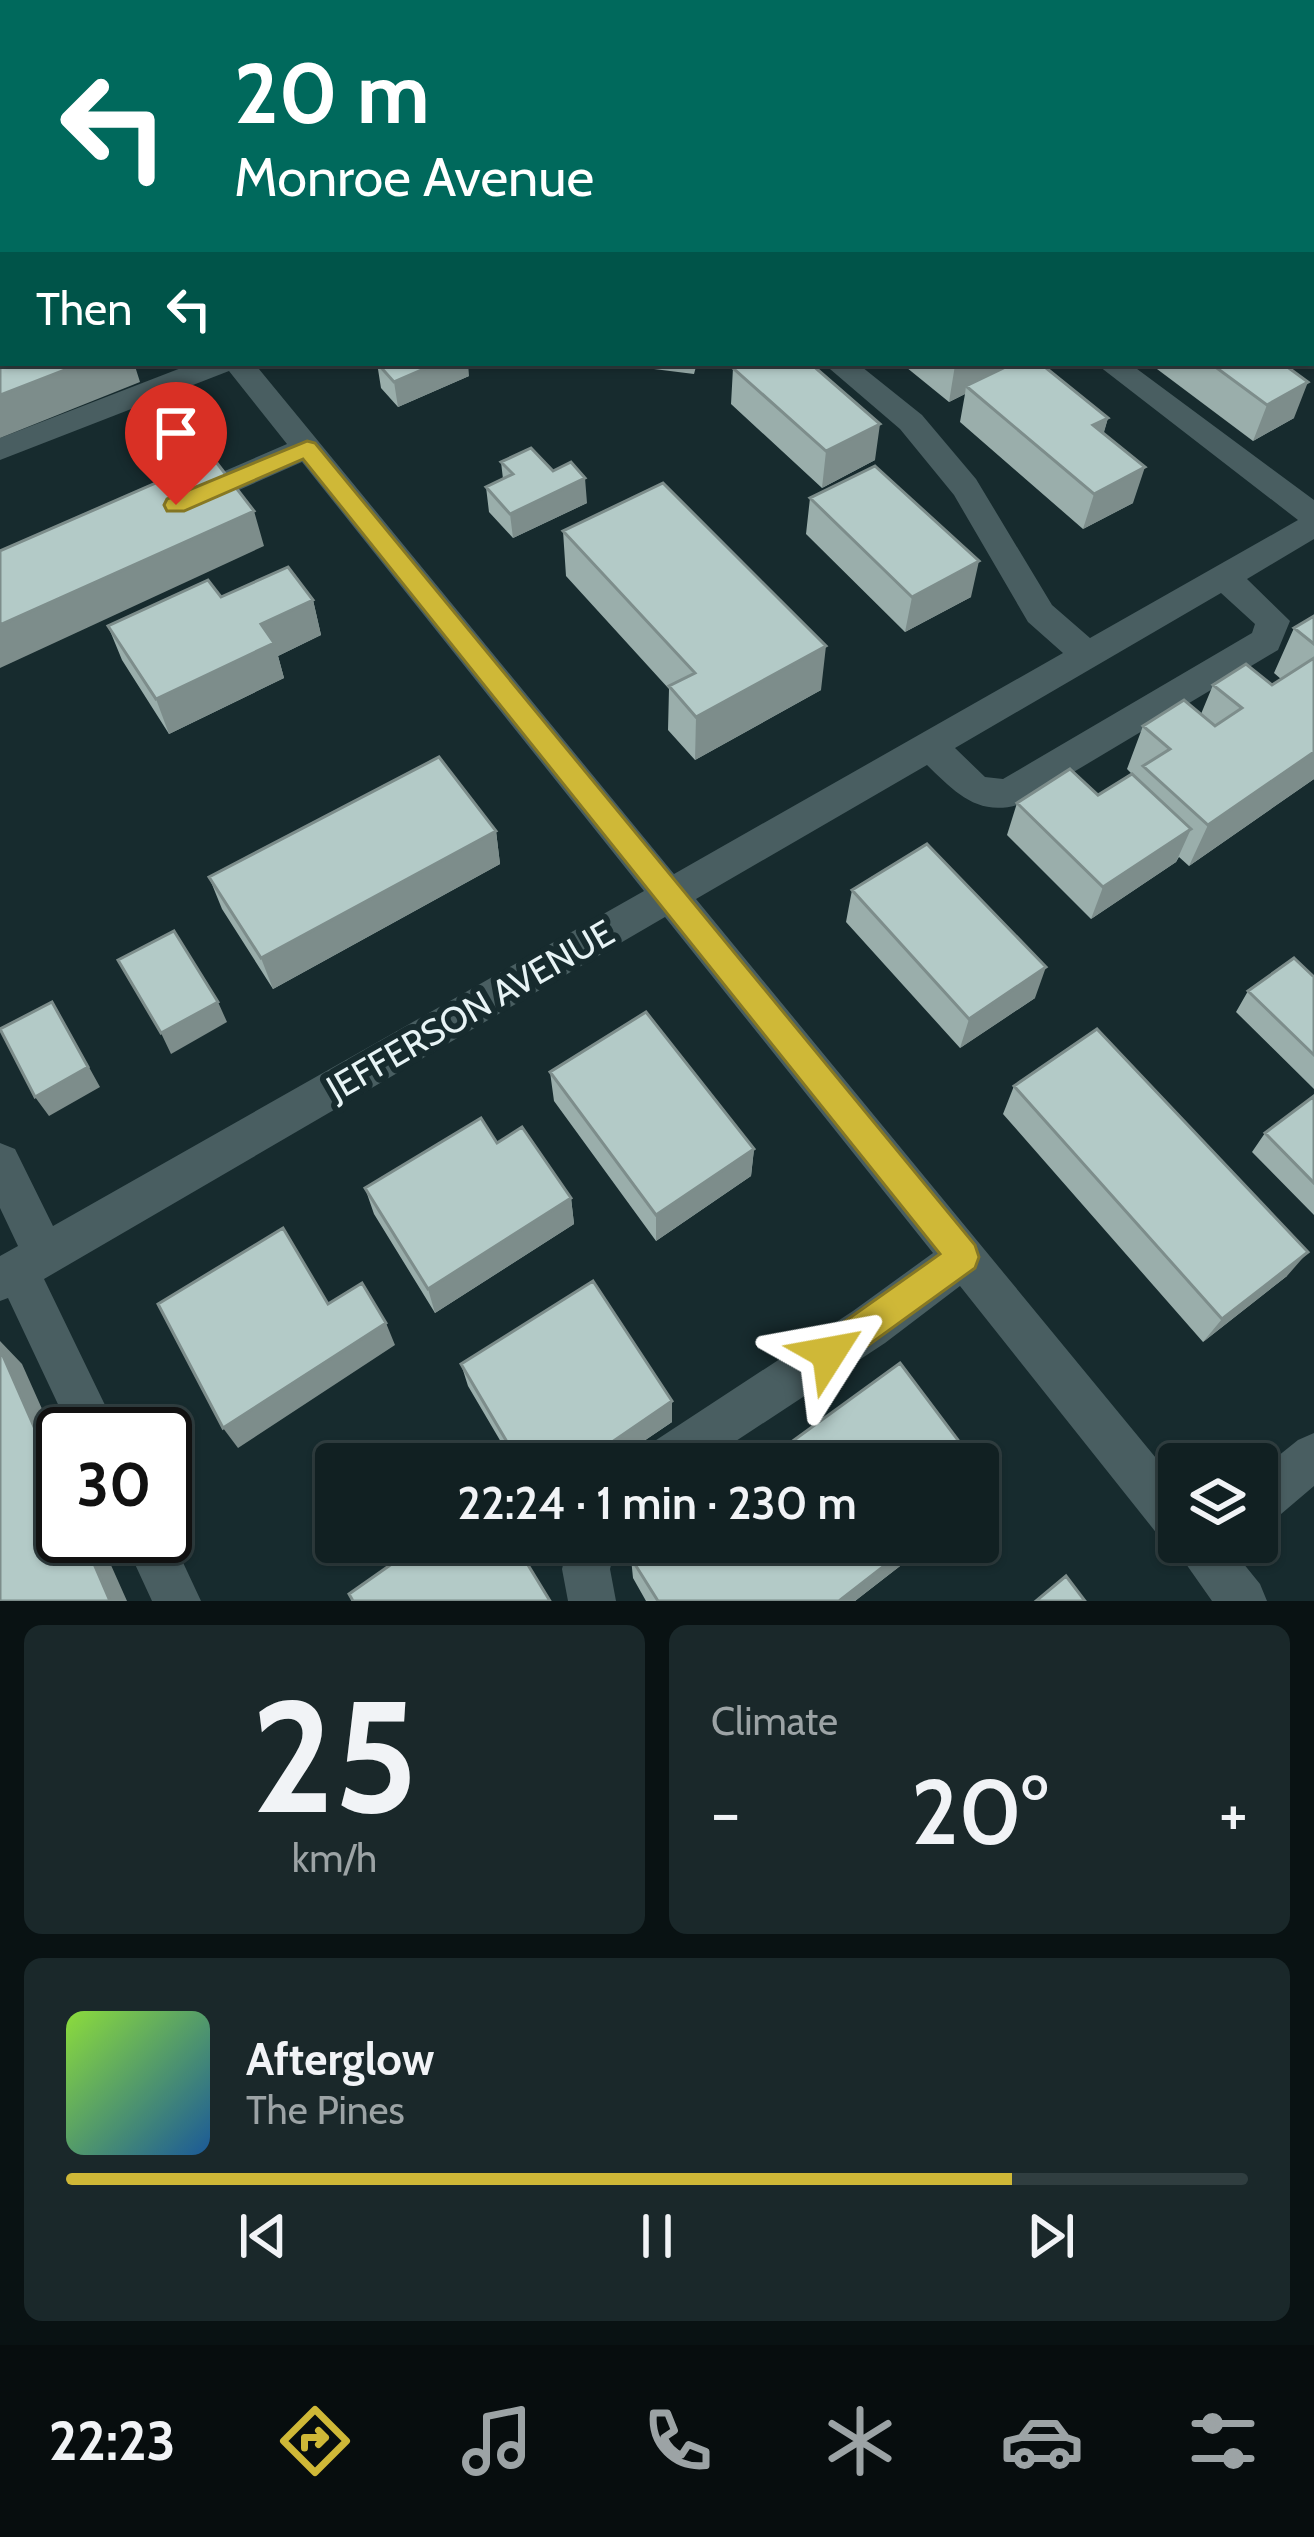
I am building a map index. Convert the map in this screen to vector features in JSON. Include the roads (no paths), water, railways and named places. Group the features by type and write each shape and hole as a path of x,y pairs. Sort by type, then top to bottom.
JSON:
{"street":[{"path":"0,450 214,366"},
{"path":"240,366 1158,1493"},
{"path":"842,366 911,422 965,488 1010,555 1040,613 1088,656"},
{"path":"1114,366 1314,515"},
{"path":"154,514 307,448"},
{"name":"JEFFERSON AVENUE","path":"20,1268 1314,525"},
{"path":"932,746 975,790 1007,794 1266,641 1273,621 1224,577"},
{"path":"0,1162 20,1268 84,1407"},
{"path":"692,1443 869,1327 963,1257"},
{"path":"1278,1486 1314,1456"},
{"path":"159,1563 177,1601"},
{"path":"588,1563 592,1601"},
{"path":"1214,1563 1243,1601"}]}
